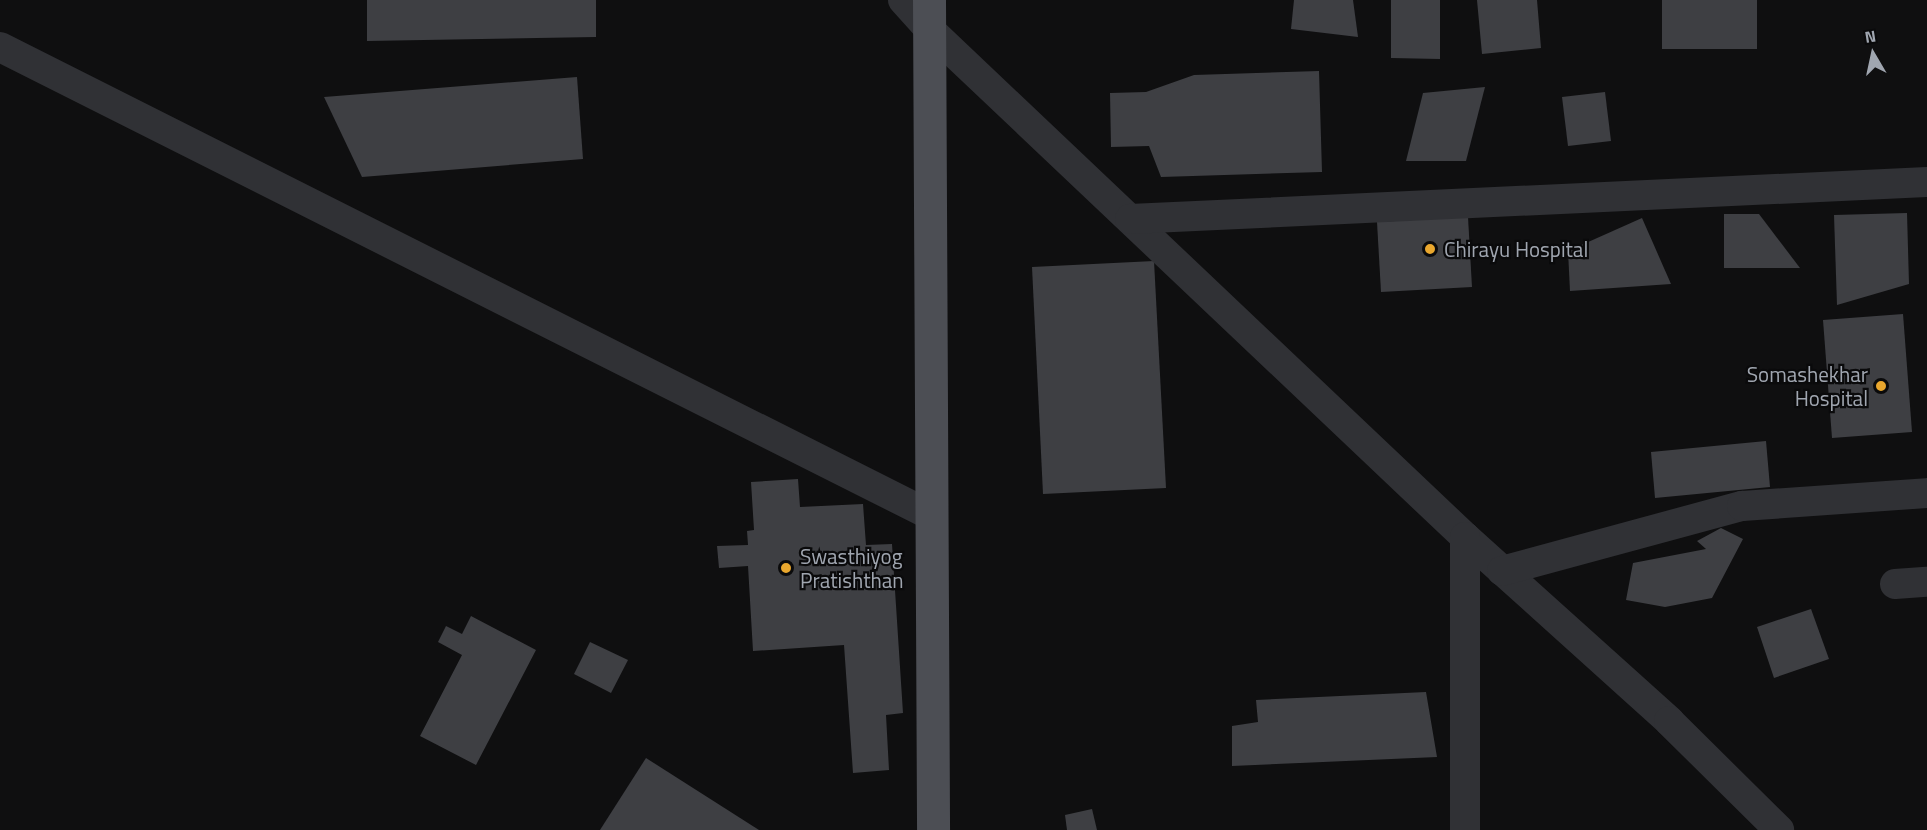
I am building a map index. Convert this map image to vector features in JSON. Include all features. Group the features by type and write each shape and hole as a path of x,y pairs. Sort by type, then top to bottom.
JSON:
{"main road":[{"path":"930,15 930,515 933,830"}],"street":[{"path":"903,0 930,15 1130,219 1465,537 1669,721 1779,830"},
{"path":"0,47 930,515"},
{"path":"1130,219 1927,182"},
{"path":"1502,570 1742,506 1927,493"},
{"path":"1465,537 1466,830"},
{"path":"1895,584 1927,582"}],"building":[{"path":"367,0 596,0 596,37 367,41"},
{"path":"1294,0 1353,0 1358,37 1291,29"},
{"path":"1391,0 1440,0 1440,59 1391,58"},
{"path":"1477,0 1537,0 1541,48 1482,54"},
{"path":"1662,0 1757,0 1757,49 1662,49"},
{"path":"1319,71 1322,172 1161,177 1149,146 1111,147 1110,93 1146,92 1194,75"},
{"path":"577,77 583,159 362,177 324,97"},
{"path":"1485,87 1466,161 1406,161 1423,93"},
{"path":"1605,92 1611,141 1568,146 1562,97"},
{"path":"1907,213 1909,284 1837,305 1834,215"},
{"path":"1724,214 1759,214 1800,268 1724,268"},
{"path":"1468,217 1472,287 1381,292 1377,222"},
{"path":"1642,218 1671,284 1570,291 1568,251"},
{"path":"1154,261 1166,488 1043,494 1032,267"},
{"path":"1903,314 1912,432 1832,438 1823,320"},
{"path":"1766,441 1770,487 1655,498 1651,452"},
{"path":"798,479 800,507 863,504 866,545 892,544 903,713 886,715 889,770 853,773 844,645 753,651 748,566 719,568 717,546 748,545 747,531 754,530 751,482"},
{"path":"1721,528 1743,539 1712,598 1665,607 1626,600 1633,563 1706,549 1697,541"},
{"path":"1811,609 1829,659 1774,678 1757,627"},
{"path":"471,616 536,650 476,765 420,736 462,655 438,642 446,626 462,634"},
{"path":"590,642 628,660 611,693 574,674"},
{"path":"1426,692 1437,757 1232,766 1232,726 1258,722 1256,700"},
{"path":"646,758 759,830 600,830"},
{"path":"1092,809 1097,830 1067,830 1065,815"}],"place":[{"name":"Chirayu Hospital","path":"1430,249"},
{"name":"Somashekhar Hospital","path":"1881,386"},
{"name":"Swasthiyog Pratishthan","path":"786,568"}]}
